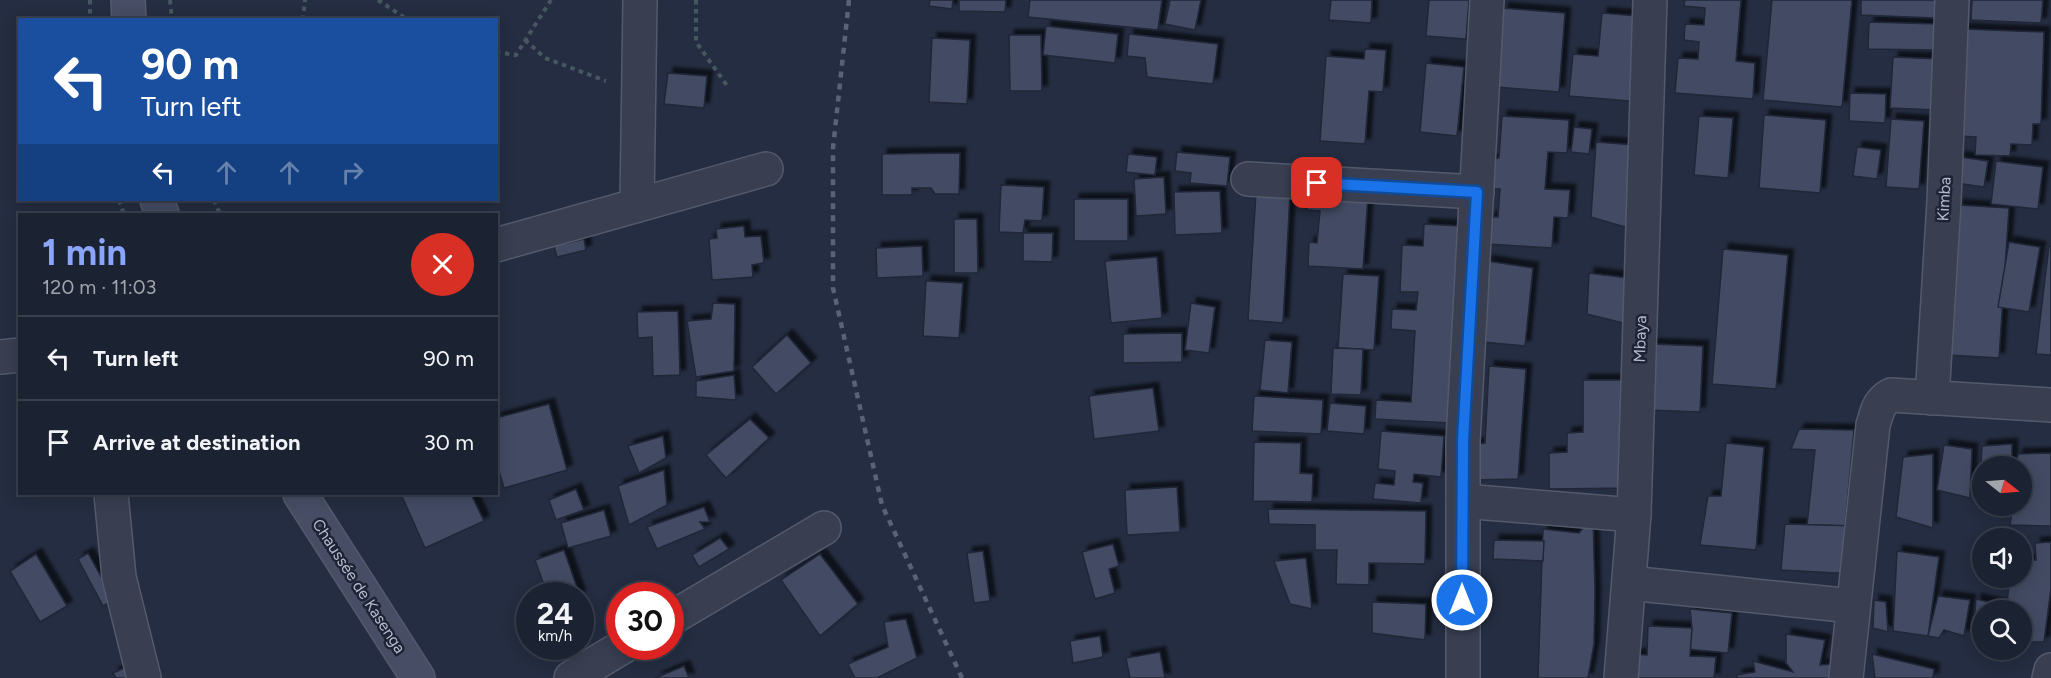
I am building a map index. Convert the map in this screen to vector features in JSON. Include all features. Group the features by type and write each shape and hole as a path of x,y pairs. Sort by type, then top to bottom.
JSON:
{"main road":[{"path":"128,0 129,18"},
{"name":"Chaussée de Kasenga","path":"301,495 418,678"}],"street":[{"path":"637,205 640,0"},
{"path":"1463,678 1463,441 1487,0"},
{"name":"Mbaya","path":"1621,678 1634,515 1650,0"},
{"name":"Kimba","path":"1932,398 1944,201 1952,0"},
{"path":"498,244 766,169"},
{"path":"1248,179 1477,192"},
{"path":"0,357 18,355"},
{"path":"1846,678 1873,425 1880,404 1891,395 2051,405"},
{"path":"111,495 120,577 144,678"},
{"path":"1463,501 1634,515"},
{"path":"684,611 824,528"},
{"path":"1629,583 1852,606"},
{"path":"571,678 606,657"},
{"path":"2049,678 2051,670"}],"path":[{"path":"90,0 90,18"},
{"path":"170,0 172,18"},
{"path":"303,18 305,0"},
{"path":"378,0 405,18"},
{"path":"498,52 516,55 551,0"},
{"path":"696,0 696,42 728,87"},
{"path":"525,40 545,58 607,82 640,72"}],"building":[{"path":"930,0 953,0 952,9 929,6"},
{"path":"959,0 1006,0 1005,12 959,11"},
{"path":"1030,0 1162,0 1158,30 1028,17"},
{"path":"1170,0 1201,0 1195,30 1165,24"},
{"path":"1331,0 1372,0 1371,23 1329,20"},
{"path":"1429,0 1469,0 1466,39 1426,36"},
{"path":"1685,0 1741,0 1736,61 1755,63 1753,99 1675,93 1678,58 1698,59 1699,42 1684,40 1685,24 1704,25 1705,8 1684,6"},
{"path":"1772,0 1852,0 1842,107 1763,100"},
{"path":"1861,0 1935,0 1935,18 1861,15"},
{"path":"1972,0 2043,0 2041,23 1971,20"},
{"path":"1503,8 1565,13 1559,92 1496,87"},
{"path":"1602,13 1638,16 1642,102 1569,96 1573,54 1598,56"},
{"path":"1869,22 1937,24 1936,50 1868,49"},
{"path":"1046,26 1118,34 1115,63 1043,55"},
{"path":"1963,29 2044,32 2041,124 2033,124 2032,145 2011,144 2010,156 1975,155 1976,137 1959,136"},
{"path":"1129,34 1218,44 1213,84 1147,77 1145,58 1127,56"},
{"path":"1009,35 1041,35 1042,91 1010,91"},
{"path":"932,38 970,40 967,104 929,102"},
{"path":"1365,49 1386,50 1383,92 1369,91 1365,144 1320,141 1326,56 1364,59"},
{"path":"1893,57 1940,59 1937,110 1890,108"},
{"path":"1426,63 1464,67 1457,136 1420,132"},
{"path":"668,73 707,76 704,108 664,104"},
{"path":"1850,93 1886,94 1885,123 1849,121"},
{"path":"1764,115 1826,120 1820,193 1759,188"},
{"path":"1502,116 1569,120 1567,153 1548,152 1545,189 1570,190 1568,218 1554,217 1552,248 1488,244 1490,217 1498,217 1500,189 1489,189 1491,160 1499,158"},
{"path":"1699,116 1733,118 1728,178 1694,175"},
{"path":"1891,119 1924,121 1919,189 1886,187"},
{"path":"1574,127 1592,129 1589,154 1571,152"},
{"path":"1596,142 1636,145 1642,232 1591,217"},
{"path":"1857,147 1881,150 1877,179 1853,176"},
{"path":"1177,152 1230,157 1227,186 1190,183 1191,173 1175,171"},
{"path":"960,153 959,194 935,194 931,188 912,188 912,195 882,195 882,154"},
{"path":"1128,154 1157,157 1155,175 1126,172"},
{"path":"1960,157 1988,161 1984,187 1956,183"},
{"path":"1996,161 2043,167 2038,209 1991,204"},
{"path":"1164,177 1166,214 1136,216 1134,179"},
{"path":"1001,185 1044,187 1042,221 1025,220 1023,233 999,232"},
{"path":"1220,191 1222,233 1175,235 1174,192"},
{"path":"1256,193 1290,195 1283,323 1248,320"},
{"path":"1308,193 1368,196 1363,269 1308,266 1309,242 1317,243 1320,211 1307,210"},
{"path":"1074,199 1128,199 1128,241 1074,241"},
{"path":"1958,205 2009,208 1999,358 1948,355"},
{"path":"954,219 977,219 978,273 954,273"},
{"path":"1424,224 1460,226 1450,423 1375,419 1376,400 1411,402 1415,331 1391,329 1392,309 1416,310 1418,292 1400,292 1402,245 1423,246"},
{"path":"744,226 745,237 761,236 764,263 752,265 753,277 712,280 709,239 717,238 716,229"},
{"path":"1023,233 1053,233 1052,262 1023,261"},
{"path":"584,239 586,250 557,257 554,246"},
{"path":"2009,242 2040,247 2029,312 1998,307"},
{"path":"922,246 923,276 877,278 876,248"},
{"path":"2049,246 2051,246 2051,355 2036,354"},
{"path":"1723,249 1788,255 1776,389 1712,384"},
{"path":"1157,257 1162,318 1111,323 1105,261"},
{"path":"1487,261 1533,268 1525,346 1483,342"},
{"path":"1589,273 1636,279 1631,325 1587,314"},
{"path":"1343,274 1379,276 1374,350 1338,348"},
{"path":"926,281 963,283 959,338 923,336"},
{"path":"713,303 735,304 734,371 696,377 687,321 711,319"},
{"path":"1191,303 1215,307 1209,353 1185,350"},
{"path":"678,311 680,375 653,376 652,337 638,338 637,312"},
{"path":"1182,333 1182,362 1123,363 1123,334"},
{"path":"787,335 811,363 776,394 752,367"},
{"path":"1265,340 1292,342 1288,393 1260,390"},
{"path":"1651,344 1703,346 1700,412 1647,410"},
{"path":"1333,348 1363,349 1361,395 1331,394"},
{"path":"1489,366 1526,369 1518,479 1472,480 1475,444 1485,443"},
{"path":"734,375 736,400 696,397 696,381"},
{"path":"1583,380 1630,380 1630,488 1549,489 1549,453 1567,452 1567,433 1583,432"},
{"path":"1153,388 1159,431 1094,439 1089,396"},
{"path":"1254,396 1323,400 1321,434 1252,431"},
{"path":"1330,403 1366,406 1364,434 1327,431"},
{"path":"549,404 567,470 504,488 498,468 498,417"},
{"path":"750,419 769,438 726,478 706,455"},
{"path":"1799,429 1854,430 1845,526 1807,525 1815,450 1791,449"},
{"path":"1381,431 1444,436 1441,477 1414,474 1413,482 1423,483 1421,503 1373,499 1375,483 1394,485 1395,471 1378,469"},
{"path":"663,436 666,458 639,473 628,446"},
{"path":"1254,442 1301,443 1300,473 1313,474 1312,502 1253,501"},
{"path":"1726,443 1764,447 1756,550 1700,545 1708,496 1721,496"},
{"path":"2012,444 2012,456 1981,456 1982,446"},
{"path":"1944,445 1972,449 1970,498 1937,490"},
{"path":"2051,453 2051,526 2010,525 2011,516 2032,516 2032,456 2018,456 2018,454"},
{"path":"1933,454 1933,528 1896,517 1903,457"},
{"path":"664,470 667,505 629,525 618,486"},
{"path":"1177,487 1180,532 1127,535 1125,490"},
{"path":"576,489 584,510 556,520 549,500"},
{"path":"401,495 471,495 484,521 425,548"},
{"path":"704,507 710,522 700,522 705,529 657,549 647,527"},
{"path":"1268,509 1426,511 1425,564 1369,563 1369,585 1336,584 1337,550 1315,550 1315,525 1269,524"},
{"path":"604,510 611,536 568,548 561,523"},
{"path":"1593,516 1594,644 1588,678 1538,678 1543,529 1579,533"},
{"path":"1785,524 1858,526 1855,574 1781,570"},
{"path":"720,538 729,549 699,567 692,555"},
{"path":"1494,540 1544,541 1543,561 1493,559"},
{"path":"2051,542 2051,588 2044,642 2032,642 2032,600 2007,600 2009,588 2032,588 2032,560 2036,560 2035,543"},
{"path":"1113,544 1119,566 1109,569 1115,593 1095,599 1082,552"},
{"path":"564,550 575,582 543,582 535,560"},
{"path":"983,551 990,601 974,603 967,553"},
{"path":"1897,551 1939,557 1928,636 1893,631"},
{"path":"88,553 114,600 103,606 78,559"},
{"path":"36,554 67,606 40,622 10,571"},
{"path":"820,554 858,604 820,636 781,580"},
{"path":"1306,558 1312,609 1290,604 1274,561"},
{"path":"1938,596 1970,600 1964,636 1944,630 1939,638 1928,636"},
{"path":"1874,600 1886,602 1888,632 1873,628"},
{"path":"1372,602 1426,604 1425,640 1372,633"},
{"path":"1690,609 1732,613 1728,653 1686,649 1692,628"},
{"path":"906,619 917,658 877,678 855,678 848,664 888,647 884,622"},
{"path":"1648,626 1692,628 1690,656 1716,657 1714,678 1632,678 1633,654 1647,655"},
{"path":"1786,634 1825,640 1820,665 1835,664 1845,678 1737,678 1737,675 1755,672 1753,661 1793,672 1786,663"},
{"path":"1100,636 1103,657 1073,663 1070,641"},
{"path":"1160,652 1165,678 1130,678 1126,658"},
{"path":"1872,654 1934,669 1933,678 1875,678"},
{"path":"684,666 689,678 655,678"},
{"path":"124,668 129,678 116,678 113,673"}],"railway":[{"path":"849,0 833,148 833,288 882,505 962,678"}],"route":[{"path":"1317,183 1477,192 1463,441 1462,600"}]}
